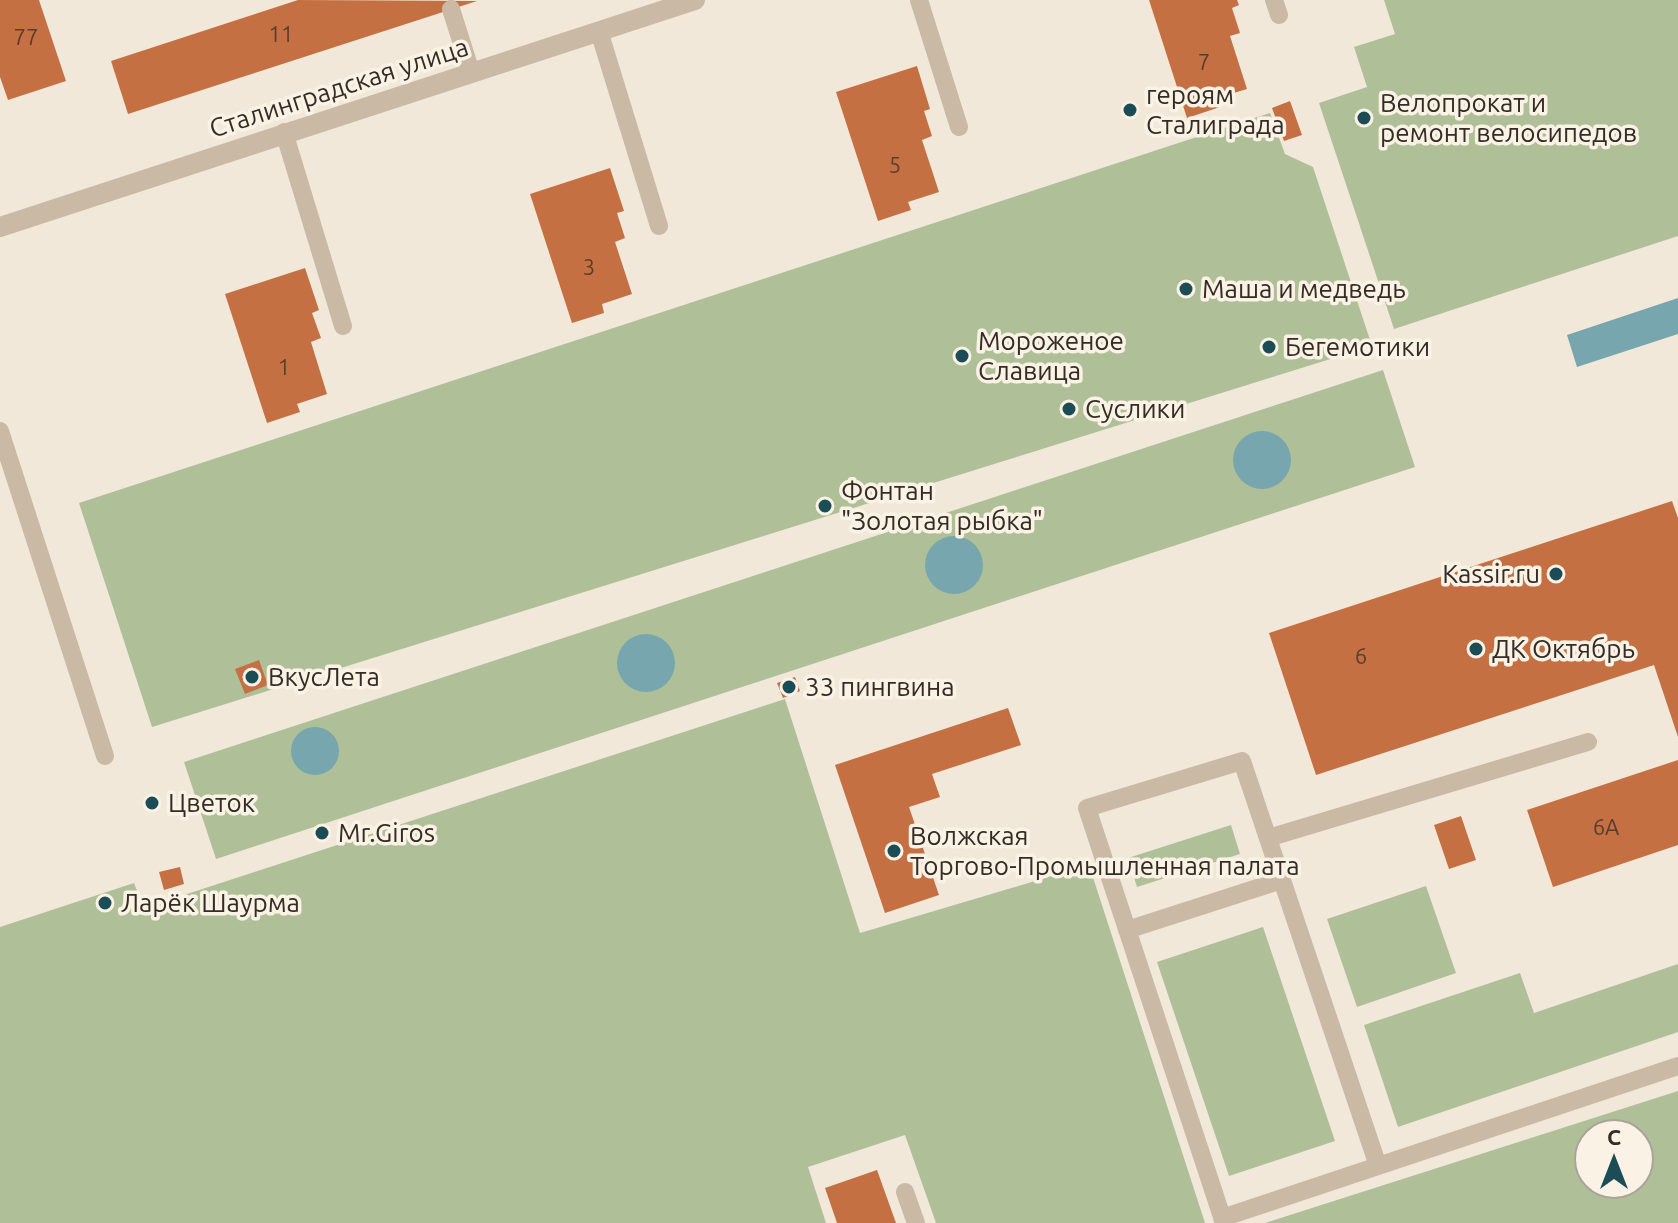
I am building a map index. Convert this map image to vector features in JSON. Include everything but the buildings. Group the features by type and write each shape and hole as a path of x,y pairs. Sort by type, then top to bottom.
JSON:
{"street":[{"name":"Сталинградская улица","path":"0,227 695,0"}],"lane":[{"path":"919,0 959,127"},
{"path":"451,9 471,72"},
{"path":"599,31 659,226"},
{"path":"284,132 343,326"},
{"path":"0,431 105,756"},
{"path":"1268,838 1588,742"},
{"path":"1378,1166 1242,761 1087,808 1223,1220 1678,1066"},
{"path":"1127,930 1282,880"},
{"path":"905,1192 916,1223"}],"green space":[{"path":"1384,0 1678,0 1678,236 1394,329 1319,103 1367,87 1354,47 1395,34"},
{"path":"1270,113 1285,154 1313,167 1372,346 152,727 79,503"},
{"path":"1383,370 1415,467 216,859 184,762"},
{"path":"785,699 860,933 1089,865 1205,1223 936,1223 905,1135 808,1167 826,1223 0,1223 0,927 134,883 144,908"},
{"path":"1231,825 1240,854 1137,887 1128,858"},
{"path":"1426,886 1456,973 1357,1007 1327,919"},
{"path":"1263,927 1335,1141 1229,1176 1157,962"},
{"path":"1678,964 1678,1032 1398,1127 1364,1025 1520,973 1534,1013"},
{"path":"1678,1091 1678,1223 1265,1223 1574,1124 1574,1199 1654,1199 1654,1119 1590,1119"}],"water":[{"path":"1678,298 1678,334 1577,367 1567,335"},
{"path":"1262,431 1283,439 1291,460 1283,481 1262,489 1241,481 1233,460 1241,439"},
{"path":"954,536 975,544 983,565 975,586 954,594 933,586 925,565 933,544"},
{"path":"646,634 667,642 675,663 667,684 646,692 625,684 617,663 625,642"},
{"path":"315,727 332,734 339,751 332,768 315,775 298,768 291,751 298,734"}],"place":[{"name":"героям Сталиграда","path":"1130,110"},
{"name":"Велопрокат и ремонт велосипедов","path":"1364,118"},
{"name":"Маша и медведь","path":"1186,289"},
{"name":"Бегемотики","path":"1269,347"},
{"name":"Мороженое Славица","path":"962,356"},
{"name":"Суслики","path":"1069,409"},
{"name":"Фонтан \"Золотая рыбка\"","path":"825,506"},
{"name":"Kassir.ru","path":"1556,574"},
{"name":"ДК Октябрь","path":"1476,649"},
{"name":"ВкусЛета","path":"252,677"},
{"name":"33 пингвина","path":"789,687"},
{"name":"Цветок","path":"152,803"},
{"name":"Mr.Giros","path":"322,833"},
{"name":"Волжская Торгово-Промышленная палата","path":"894,851"},
{"name":"Ларёк Шаурма","path":"105,903"}]}
